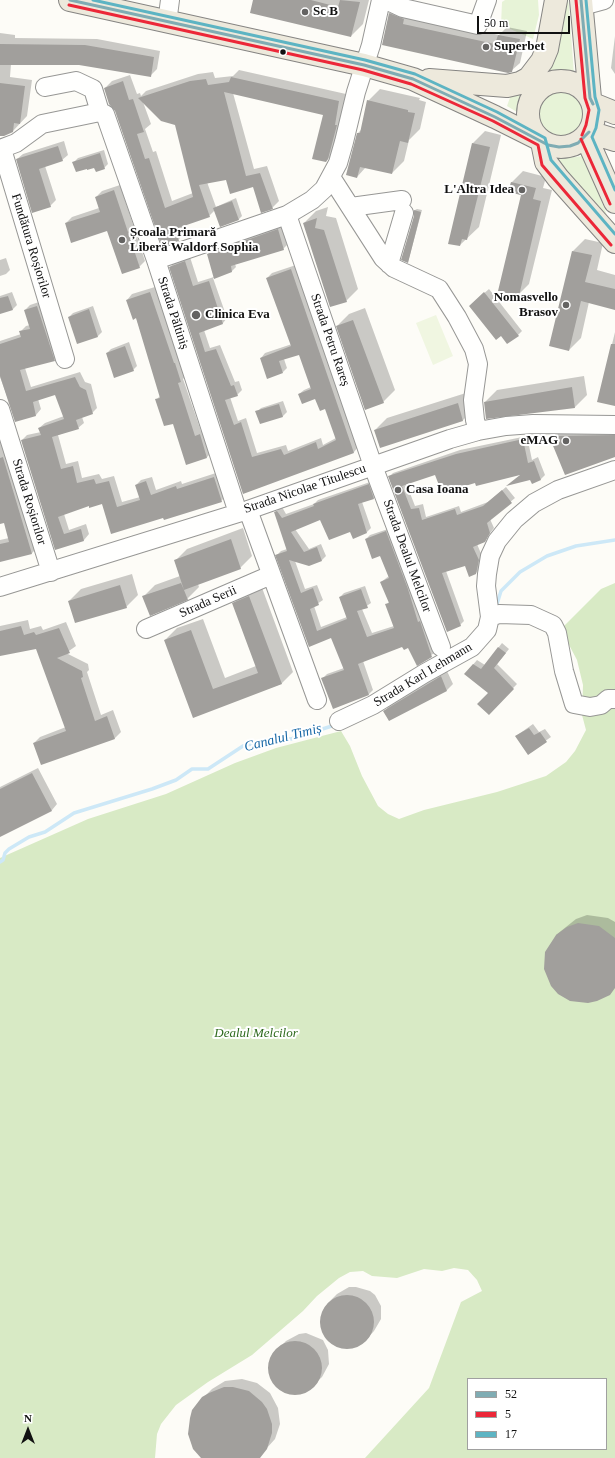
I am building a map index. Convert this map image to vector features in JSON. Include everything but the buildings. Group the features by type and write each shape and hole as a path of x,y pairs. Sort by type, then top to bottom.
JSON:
{"main road":[{"path":"70,0 104,3 167,23 364,65 414,79 495,116 540,140 559,147 570,146 588,134 594,119 581,3"},
{"path":"414,79 507,86 520,84 535,72 547,49 556,0"},
{"path":"615,113 591,101 580,88 572,83 556,82 541,87 533,95 529,105 528,116 530,127 540,140 546,162 558,178 615,242"},
{"path":"588,134 615,140"},
{"path":"588,134 615,202"}],"street":[{"path":"167,23 170,0"},
{"path":"156,260 287,215 312,200 324,189 338,163 364,65 371,45 381,0"},
{"path":"386,0 403,8 478,25 487,0"},
{"path":"581,3 604,0"},
{"name":"Strada Păltiniș","path":"45,87 76,81 93,90 103,113 156,260 243,511"},
{"name":"Fundătura Roșiorilor","path":"65,359 1,149 16,143 42,124 103,113"},
{"path":"331,177 383,258 394,268 439,289 461,323 474,349 478,364 473,400 475,420 478,431"},
{"path":"351,207 403,206 389,264"},
{"name":"Strada Petru Rareș","path":"287,215 373,466"},
{"name":"Strada Roșiorilor","path":"0,409 51,572"},
{"name":"Strada Nicolae Titulescu","path":"0,587 243,511 450,439 478,431 506,426 533,424 615,425"},
{"name":"Strada Dealul Melcilor","path":"373,466 441,647"},
{"name":"Strada Karl Lehmann","path":"339,721 373,705 425,673 472,647 487,630 490,617 486,586 490,556 497,542 514,520 534,503 558,490 615,470"},
{"path":"243,511 271,574 317,700"},
{"name":"Strada Serii","path":"146,630 271,574"},
{"path":"490,617 498,614 531,615 553,625 557,633 564,671 574,704 590,707 601,705 608,699 615,699"}],"green space":[{"path":"505,0 538,0 539,15 533,39 501,25 502,2"},
{"path":"563,0 568,0 569,6 574,75 555,75 535,83 526,97 522,115 507,106 513,89 528,83"},
{"path":"556,92 564,92 573,96 579,102 583,115 579,128 573,134 564,138 556,138 547,134 541,128 537,119 537,111 541,102 547,96"},
{"path":"583,156 590,172 607,215 556,159"},
{"path":"436,315 453,356 433,365 416,323"},
{"name":"Dealul Melcilor","path":"615,583 615,1458 365,1458 429,1388 461,1302 482,1291 477,1280 468,1270 454,1268 442,1271 424,1269 397,1278 372,1276 363,1271 350,1272 339,1278 252,1355 208,1382 176,1405 161,1424 157,1434 155,1458 0,1458 0,858 88,819 166,794 235,763 276,748 341,731 350,746 362,776 378,806 388,814 399,819 424,810 497,792 546,776 566,762 575,751 586,730 582,715 583,685 577,660 567,641 559,631 601,589"}],"waterway":[{"name":"Canalul Timiș","path":"497,604 501,591 520,572 547,556 576,546 615,540"},
{"name":"Canalul Timiș","path":"0,862 3,860 5,853 9,849 29,837 45,832 74,813 152,789 176,780 192,769 208,769 243,746 275,738 291,739 335,725"}],"transit line":[{"name":"52","path":"70,0 364,65 413,79 495,117 548,145 559,147 570,146 578,143 589,132"},
{"name":"17","path":"93,0 365,60 415,74 497,112 545,138 551,160 615,234"},
{"name":"5","path":"576,0 585,98 589,110 582,135"},
{"name":"52","path":"581,0 590,98 593,104"},
{"name":"17","path":"586,0 595,97 599,110 596,128 592,137 615,190"},
{"name":"5","path":"69,5 363,70 411,84 493,121 538,145 542,165 611,245"},
{"name":"5","path":"581,139 610,204"}],"place":[{"name":"Sc B","path":"305,12"},
{"name":"Superbet","path":"486,47"},
{"name":"L'Altra Idea","path":"522,190"},
{"name":"Școala Primară Liberă Waldorf Sophia","path":"122,240"},
{"name":"Nomasvello Brasov","path":"566,305"},
{"name":"Clinica Eva","path":"196,315"},
{"name":"eMAG","path":"566,441"},
{"name":"Casa Ioana","path":"398,490"}]}
